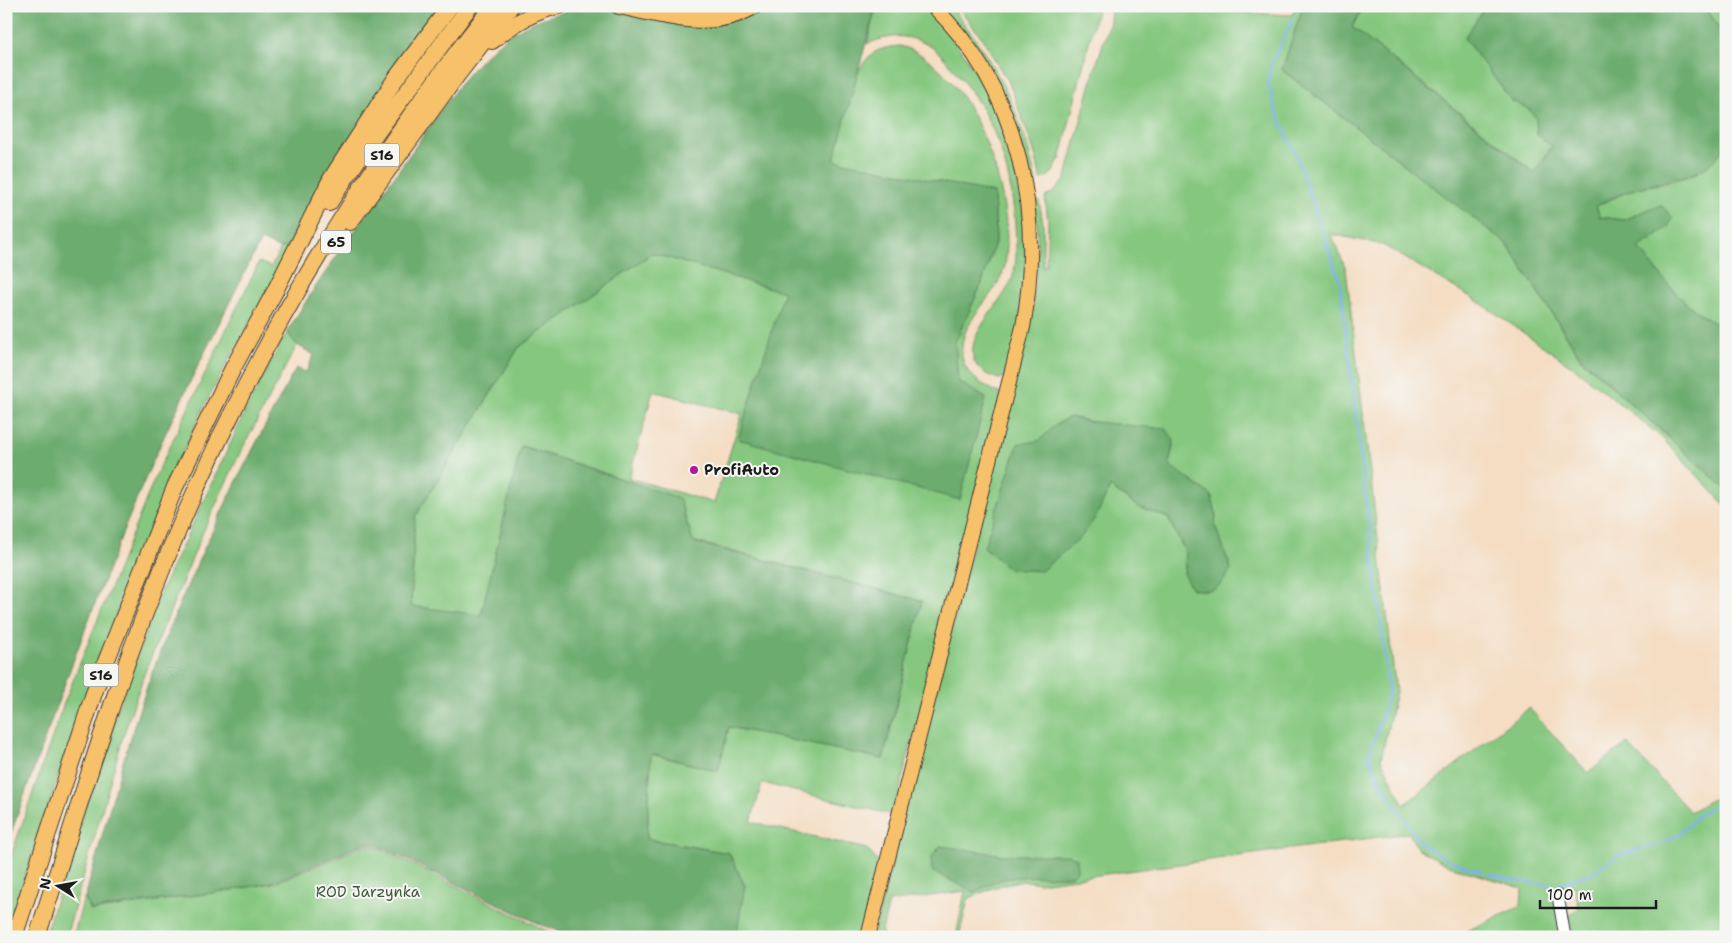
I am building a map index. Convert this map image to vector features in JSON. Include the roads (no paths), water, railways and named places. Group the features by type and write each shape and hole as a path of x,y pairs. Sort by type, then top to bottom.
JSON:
{"highway":[{"name":"S16","path":"14,937 76,744 129,599 195,446 233,368 355,139 394,81 450,6"},
{"name":"S16","path":"274,293 367,146 470,6"},
{"name":"S16","path":"37,937 101,736 147,606 180,525 225,427 284,313 338,222 384,153 493,6"},
{"name":"65","path":"284,313 458,74 511,6"},
{"path":"458,74 506,29 527,18 559,6"},
{"path":"619,6 692,20 722,19 736,16 754,6"},
{"path":"680,6 699,9 727,6"}],"main road":[{"path":"868,937 1020,335 1030,280 1031,245 1026,190 1011,130 981,67 964,42 933,6"}],"street":[{"path":"1558,896 1565,937"}],"waterway":[{"path":"1293,20 1271,64 1268,83 1276,111 1296,155 1340,282 1389,692 1369,756 1380,782 1421,844 1450,861 1483,872"},
{"path":"1662,843 1678,835 1701,813 1726,800"},
{"path":"1558,884 1591,873 1619,855 1657,845"},
{"path":"1489,874 1511,880 1552,885"}],"place":[{"name":"ProfiAuto","path":"694,470"}],"park label":[{"name":"ROD Jarzynka","path":"368,892"}]}
